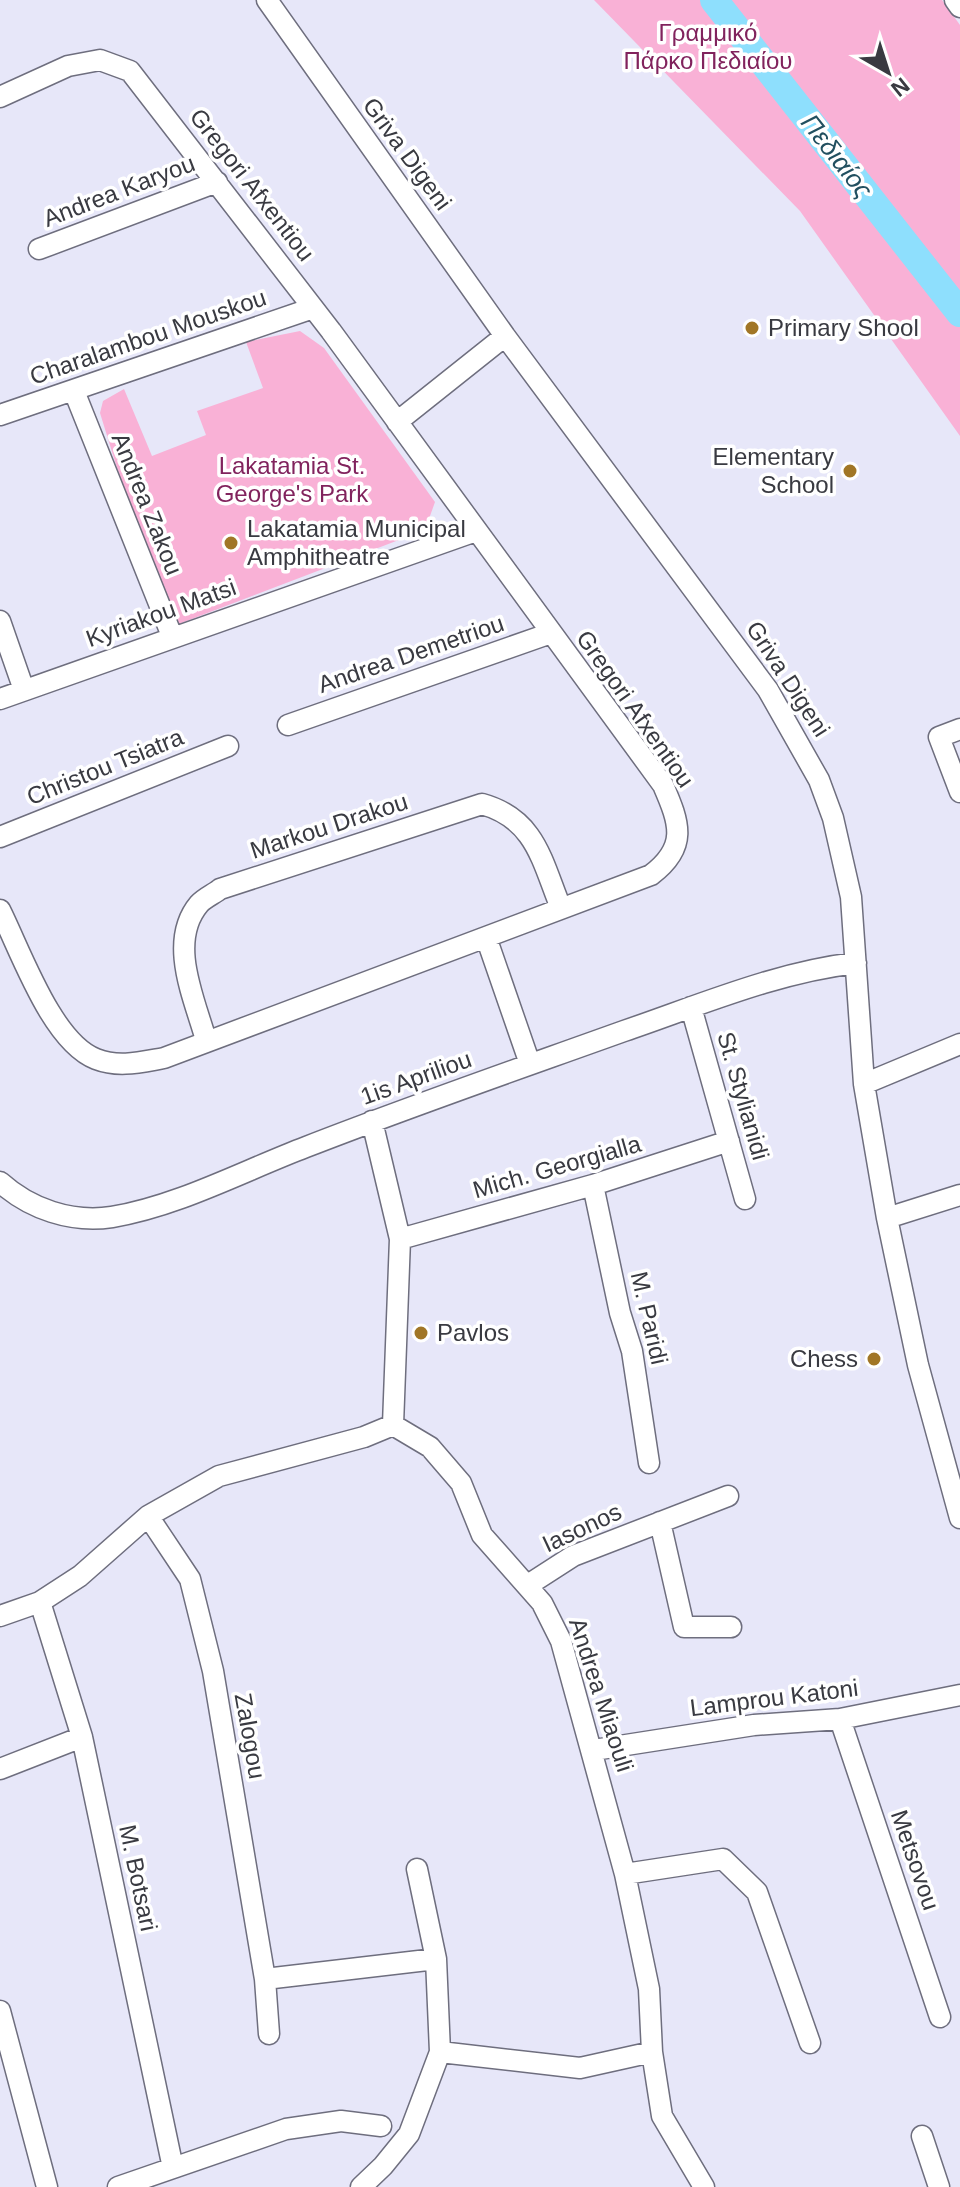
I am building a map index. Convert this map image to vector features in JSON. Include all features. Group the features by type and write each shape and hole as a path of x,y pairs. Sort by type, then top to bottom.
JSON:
{"street":[{"name":"Griva Digeni","path":"267,0 505,336 768,690 805,751 836,831 851,897 864,1084 887,1218 918,1365 960,1518"},
{"path":"955,0 960,7"},
{"name":"Gregori Afxentiou","path":"0,97 68,66 100,60 130,71 313,308 663,785 678,819 676,846 668,862 660,868 164,1058 124,1065 98,1060 80,1052 62,1033 0,910"},
{"name":"Andrea Karyou","path":"39,249 217,182"},
{"name":"Charalambou Mouskou","path":"0,415 313,308"},
{"path":"397,422 505,336"},
{"name":"Andrea Zakou","path":"74,391 172,636"},
{"name":"Kyriakou Matsi","path":"0,699 476,531"},
{"path":"0,621 24,690"},
{"name":"Andrea Demetriou","path":"288,725 551,633"},
{"path":"960,729 939,737 960,792"},
{"name":"Christou Tsiatra","path":"0,837 228,746"},
{"name":"Markou Drakou","path":"206,1040 184,960 187,931 199,904 220,889 482,804 503,810 523,824 535,844 561,908"},
{"path":"486,937 530,1064"},
{"name":"1is Apriliou","path":"0,1182 41,1209 71,1217 110,1217 159,1204 372,1121 691,1007 816,968 856,963"},
{"name":"St. Stylianidi","path":"691,1007 745,1199"},
{"path":"864,1084 960,1044"},
{"path":"0,1616 40,1602 80,1576 148,1516 219,1476 364,1437 393,1425 400,1239 372,1121"},
{"name":"Mich. Georgialla","path":"400,1239 593,1185 729,1141"},
{"name":"M. Paridi","path":"593,1185 620,1313 632,1351 649,1463"},
{"path":"887,1218 960,1195"},
{"name":"Andrea Miaouli","path":"393,1425 430,1447 461,1483 482,1535 542,1603 561,1641 594,1750 625,1874 649,1989 652,2052 662,2116 704,2187"},
{"name":"Iasonos","path":"528,1585 573,1556 728,1496"},
{"name":"Zalogou","path":"148,1516 190,1579 209,1655 265,1979 269,2034"},
{"name":"Iasonos","path":"660,1522 684,1627 731,1627"},
{"name":"M. Botsari","path":"40,1602 82,1737 173,2168"},
{"name":"Lamprou Katoni","path":"594,1750 754,1725 840,1719 960,1695"},
{"name":"Metsovou","path":"840,1719 940,2017"},
{"path":"0,1769 82,1737"},
{"path":"625,1874 723,1859 757,1892 810,2043"},
{"path":"361,2187 409,2134 440,2052 436,1959 417,1869"},
{"path":"265,1979 436,1959"},
{"path":"0,2011 9,2088 47,2187"},
{"path":"440,2052 580,2068 652,2052"},
{"path":"118,2187 286,2129 341,2121 381,2126"},
{"path":"922,2136 939,2187"}],"green space":[{"name":"Γραμμικό Πάρκο Πεδιαίου","path":"594,0 942,0 960,25 960,436 800,211"},
{"name":"Lakatamia St. George's Park","path":"300,331 324,348 435,502 425,530 176,625 139,539 100,413 103,401 124,389 152,456 206,435 197,411 263,388 246,342"}],"waterway":[{"name":"Πεδιαίος","path":"714,0 960,313"}],"place":[{"name":"Primary Shool","path":"752,328"},
{"name":"Elementary School","path":"850,471"},
{"name":"Lakatamia Municipal Amphitheatre","path":"231,543"},
{"name":"Pavlos","path":"421,1333"},
{"name":"Chess","path":"874,1359"}]}
